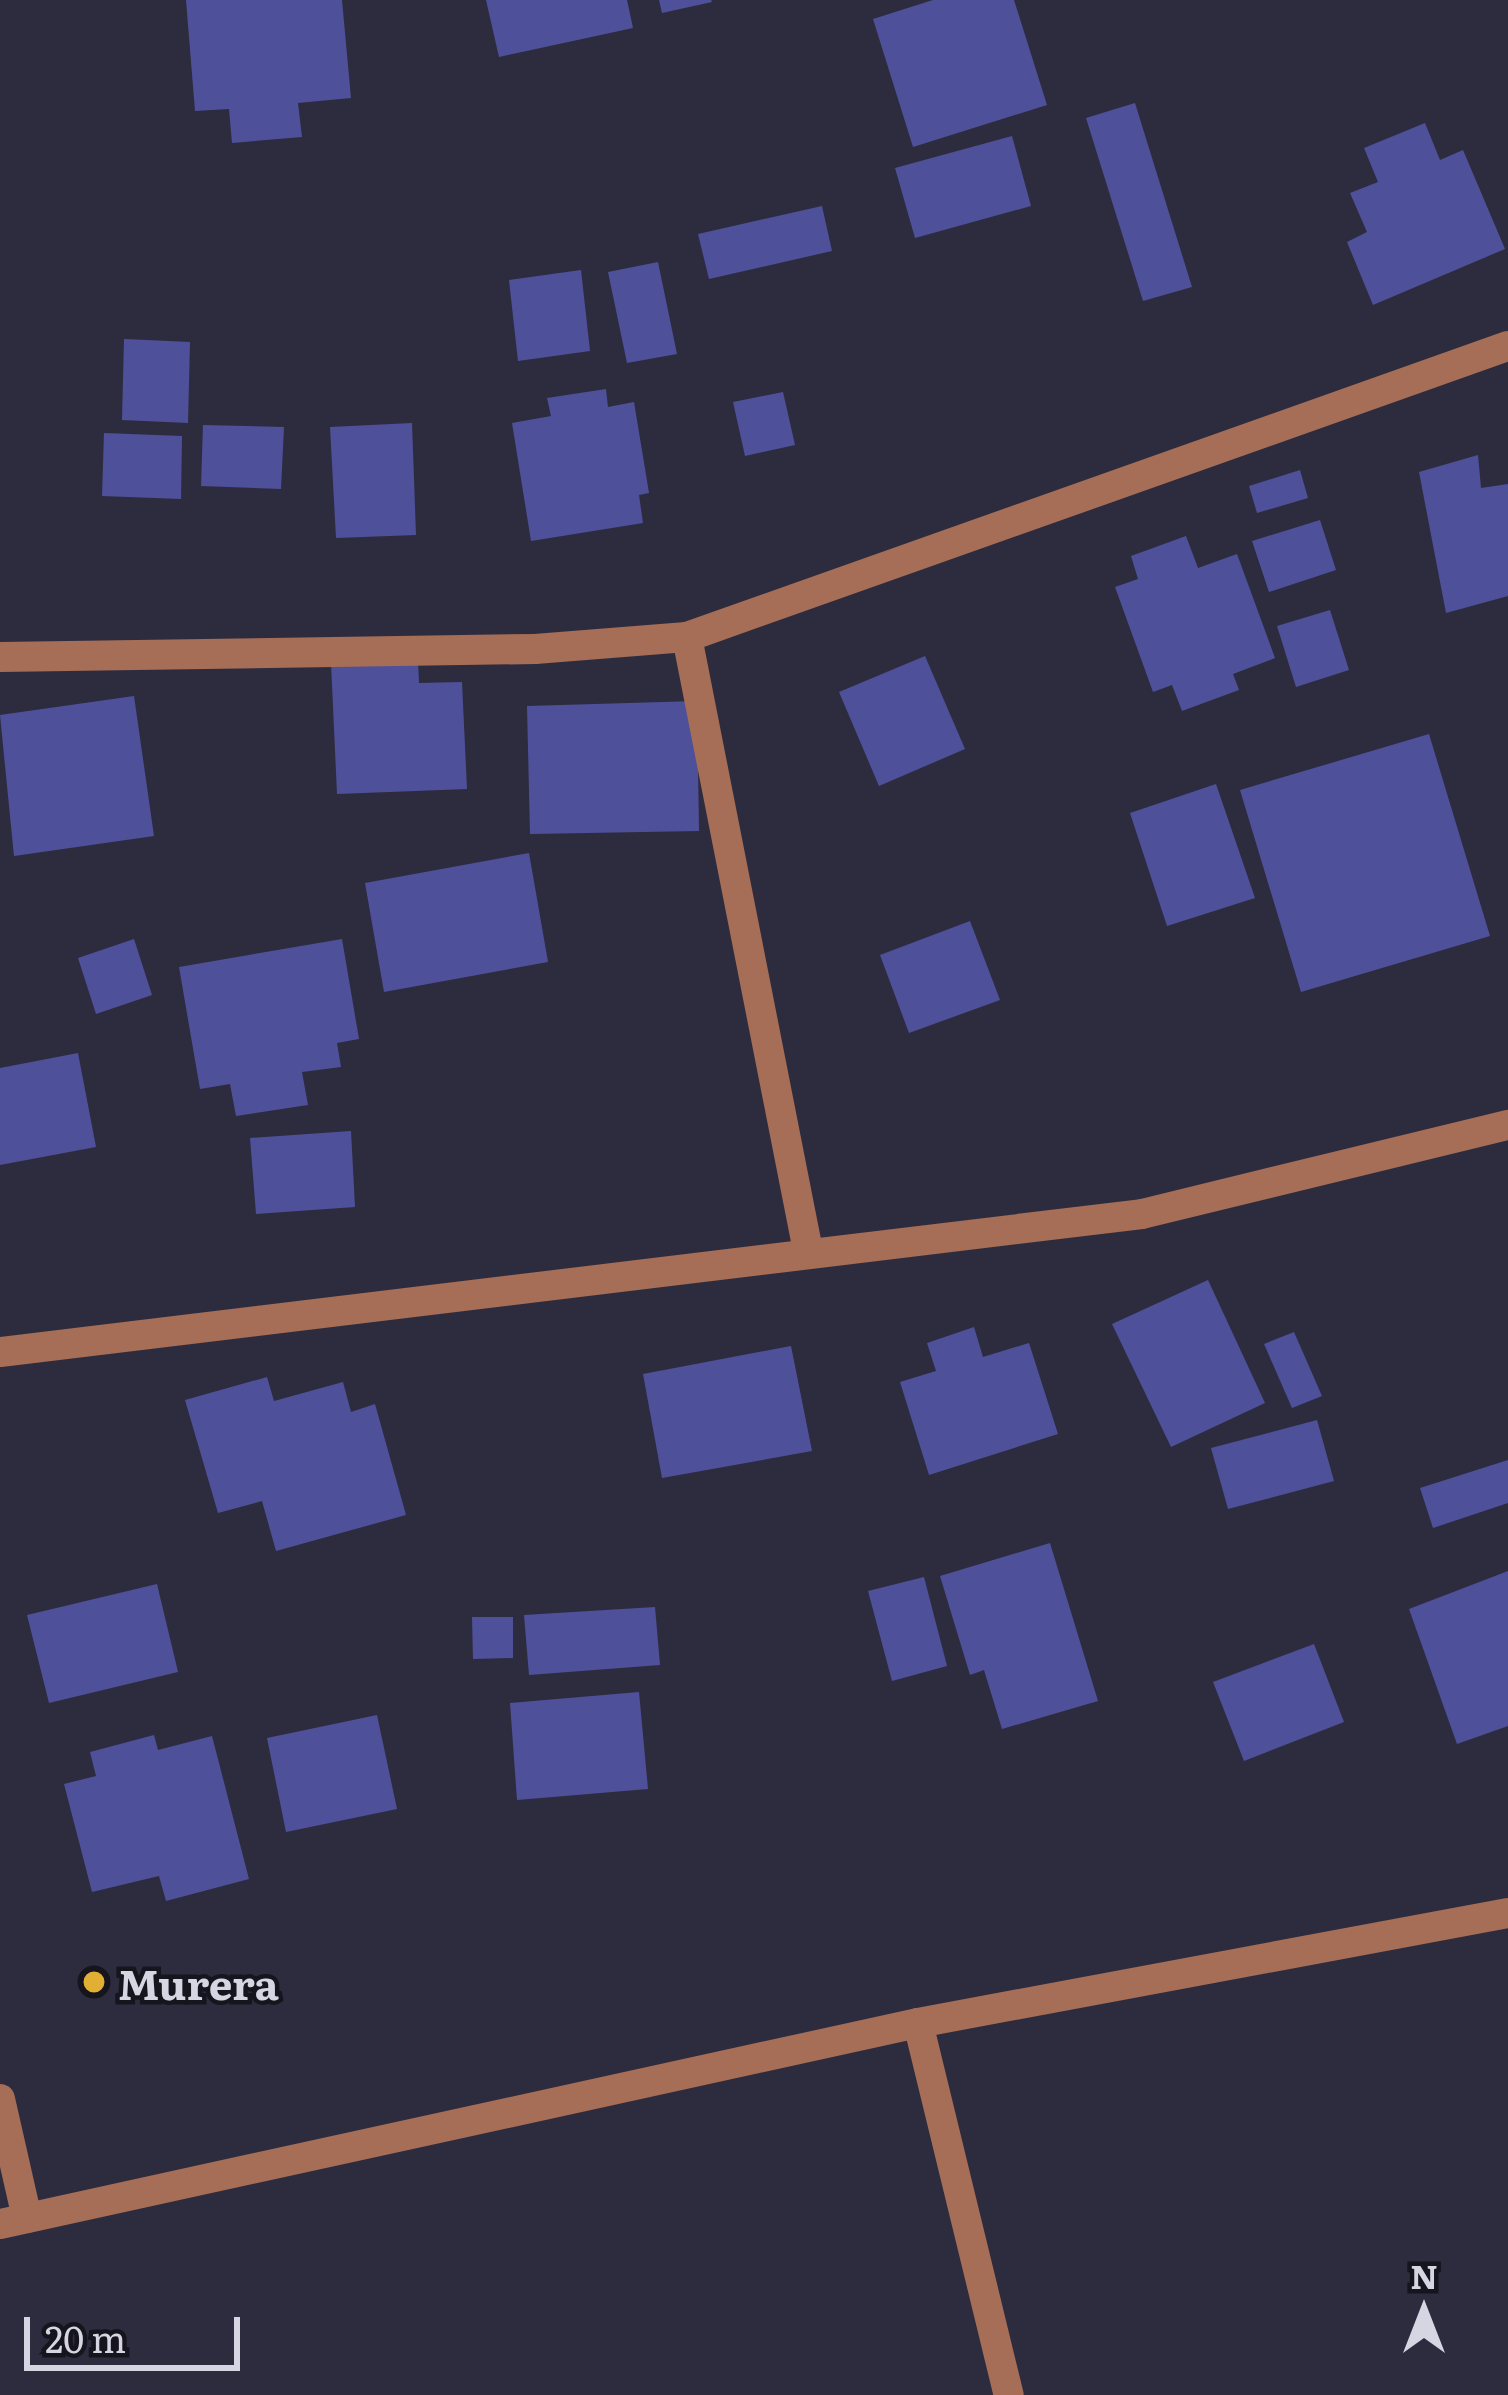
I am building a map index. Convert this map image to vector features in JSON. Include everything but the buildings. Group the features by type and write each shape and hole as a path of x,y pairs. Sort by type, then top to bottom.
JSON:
{"street":[{"path":"0,657 535,649 687,637 1508,346"},
{"path":"687,637 808,1251"},
{"path":"0,1352 1142,1214 1508,1126"},
{"path":"0,2099 14,2222 918,2023 1508,1913"},
{"path":"918,2023 1010,2395"}],"place":[{"name":"Murera","path":"94,1982"}]}
